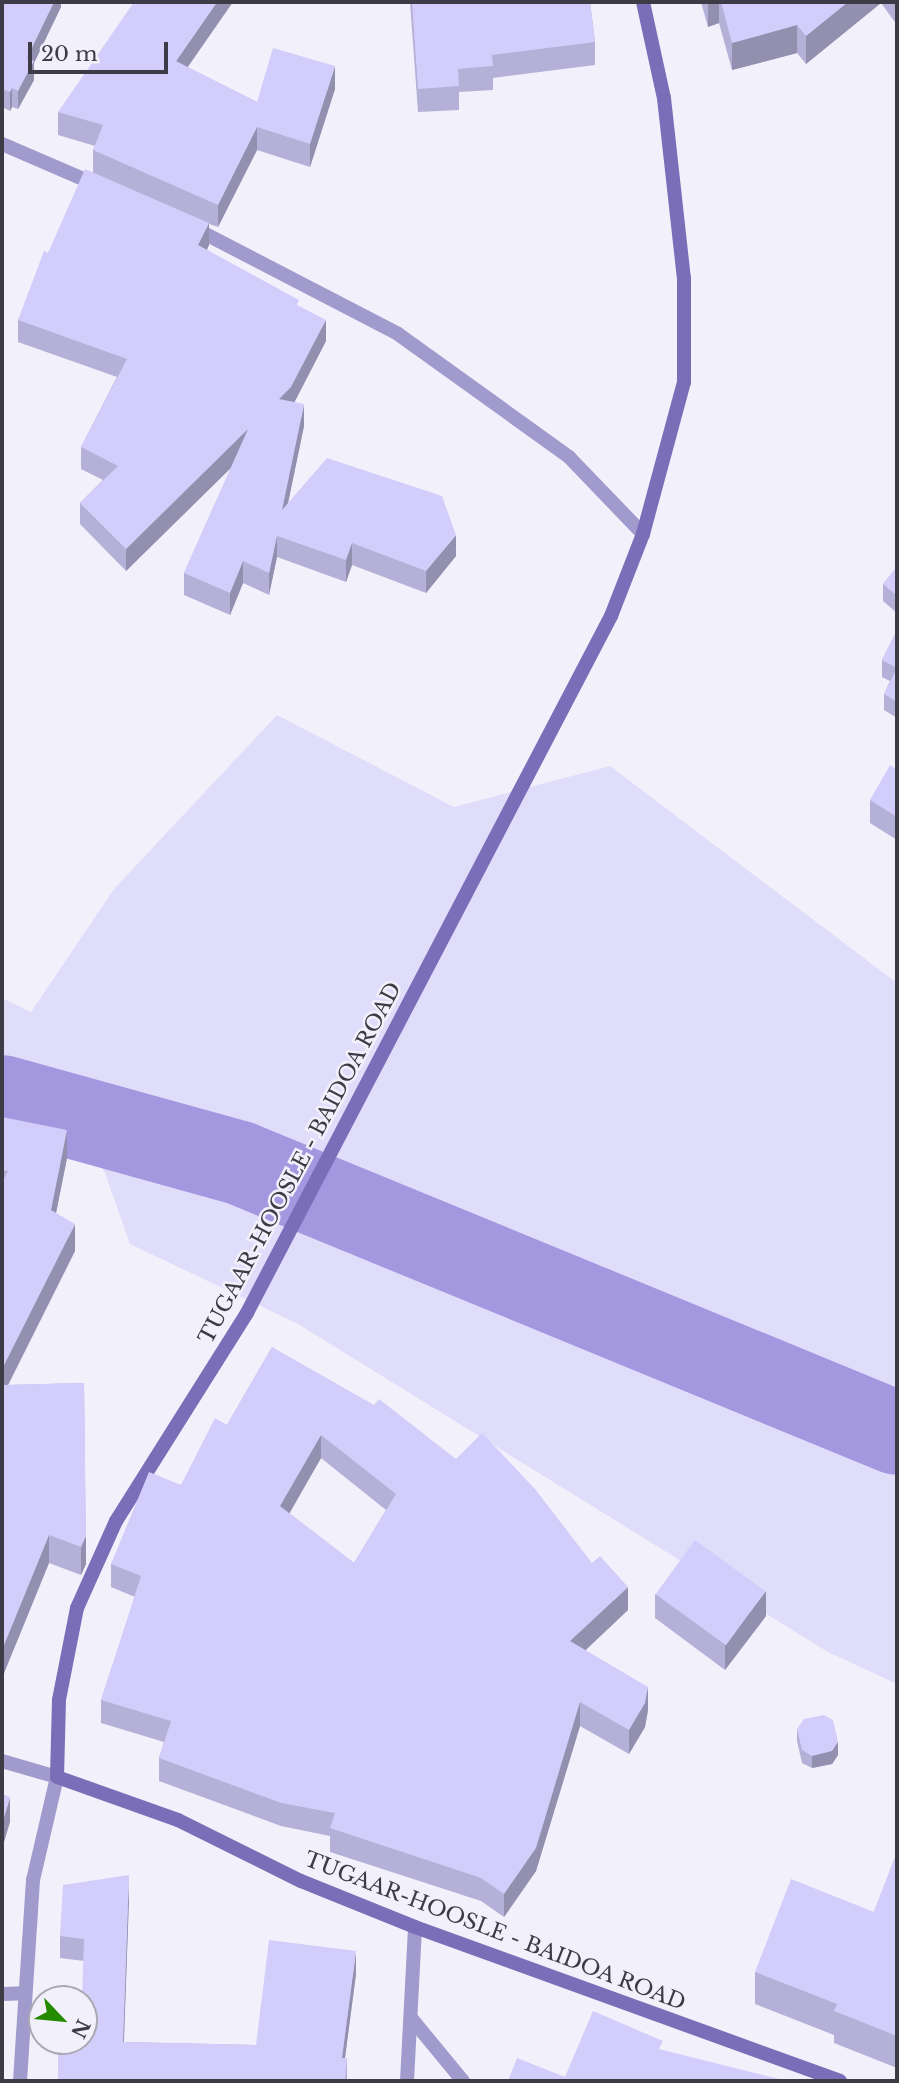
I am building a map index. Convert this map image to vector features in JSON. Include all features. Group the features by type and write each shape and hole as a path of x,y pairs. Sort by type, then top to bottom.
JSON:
{"main road":[{"name":"TUGAAR-HOOSLE - BAIDOA ROAD","path":"643,2 664,98 684,278 684,382 643,534 611,616 247,1313 116,1521 77,1608 59,1700 57,1777 178,1820 301,1881 415,1927 840,2081"}],"street":[{"path":"2,144 116,193"},
{"path":"177,220 398,334 569,457 643,534"},
{"path":"2,1761 57,1777 33,1880 20,2081"},
{"path":"407,2081 415,1927"},
{"path":"2,1994 25,1993"},
{"path":"411,2018 463,2081"}],"shaded area":[{"path":"277,715 454,807 610,766 897,983 897,1684 828,1652 298,1324 130,1244 102,1165 2,1141 2,998 31,1012 114,889"}],"building":[{"path":"2,2 54,2 27,58 34,61 18,91 12,88 10,92 2,89"},
{"path":"134,2 217,2 176,61 257,102 273,48 335,66 310,144 257,127 218,205 93,150 103,125 58,112"},
{"path":"412,2 590,2 595,42 492,55 493,66 458,69 459,86 418,89"},
{"path":"721,2 848,2 806,36 797,25 732,43"},
{"path":"85,169 209,223 198,245 299,300 297,305 326,320 291,387 279,399 304,404 282,510 327,458 442,496 456,535 426,571 352,543 346,560 277,536 269,573 243,561 230,593 184,573 248,429 126,549 80,503 118,466 81,447 127,359 18,320 44,251 48,253"},
{"path":"897,567 897,596 883,584"},
{"path":"897,630 897,668 882,660"},
{"path":"897,668 897,702 884,694"},
{"path":"890,765 897,770 897,817 870,800"},
{"path":"2,1117 67,1130 51,1210 75,1224 2,1369 2,1183 8,1171 2,1170"},
{"path":"272,1347 374,1405 379,1399 456,1459 482,1433 535,1489 592,1563 600,1556 628,1587 570,1641 648,1687 645,1703 629,1730 580,1702 536,1848 504,1894 481,1878 330,1828 335,1813 281,1803 159,1758 171,1721 101,1700 141,1576 111,1564 149,1472 181,1485 215,1418 227,1425","holes":["321,1435 396,1494 354,1563 280,1506"]},
{"path":"84,1383 86,1536 81,1547 49,1535 2,1650 2,1385"},
{"path":"695,1540 765,1591 726,1645 656,1594"},
{"path":"824,1715 833,1720 838,1742 832,1751 812,1756 802,1750 797,1729 804,1719"},
{"path":"2,1794 10,1797 2,1824"},
{"path":"897,1852 897,2036 834,2011 837,2004 755,1972 791,1879 874,1912"},
{"path":"129,1875 123,2042 256,2045 269,1940 356,1951 342,2058 347,2058 345,2081 58,2081 58,2055 98,2055 98,1985 82,1985 84,1939 60,1936 63,1885"},
{"path":"593,2011 663,2041 659,2049 787,2081 508,2081 517,2058 565,2077"}],"waterway":[{"path":"2,1097 240,1163 897,1433"}]}
